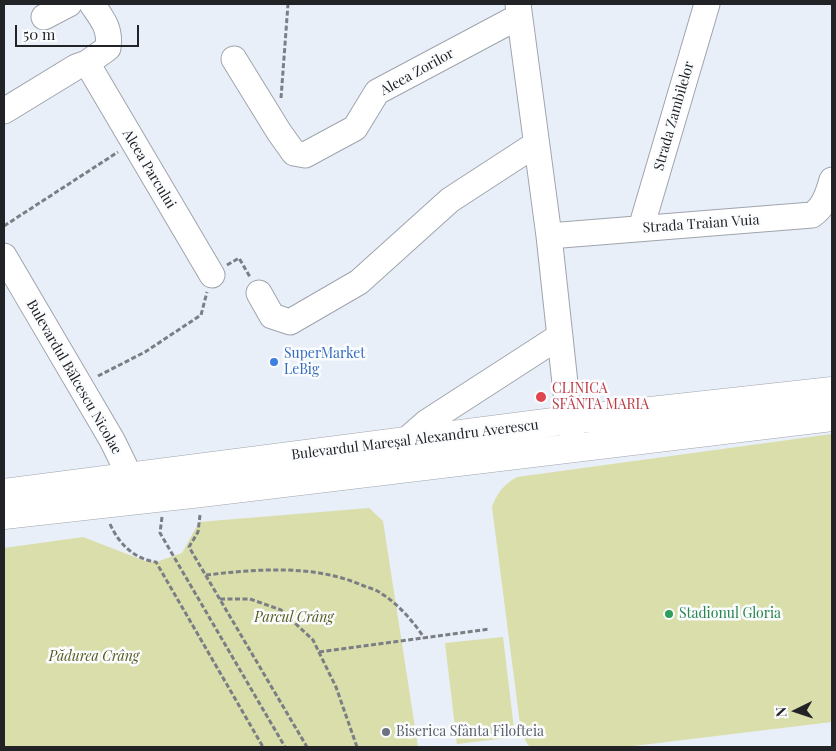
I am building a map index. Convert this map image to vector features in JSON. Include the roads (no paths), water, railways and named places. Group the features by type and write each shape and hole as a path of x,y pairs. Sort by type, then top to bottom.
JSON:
{"main road":[{"name":"Bulevardul Mareșal Alexandru Averescu","path":"90,494 403,443 569,420 832,391"},
{"name":"Bulevardul Mareșal Alexandru Averescu","path":"136,488 201,493 832,417"},
{"path":"4,493 90,494"},
{"path":"4,515 90,494"}],"street":[{"path":"44,17 69,4"},
{"path":"4,111 76,67 87,63 108,48 110,37 107,26 92,4"},
{"name":"Strada Zambilelor","path":"641,228 707,4"},
{"path":"518,10 549,236 569,420 574,447"},
{"name":"Aleea Zorilor","path":"234,59 294,153 305,155 356,128 378,92 518,10"},
{"name":"Aleea Parcului","path":"87,63 212,275"},
{"path":"259,293 272,316 290,322 359,282 450,200 536,144"},
{"name":"Strada Traian Vuia","path":"549,236 812,215 820,209 831,187"},
{"name":"Bulevardul Bălcescu Nicolae","path":"4,256 112,440 136,488"},
{"path":"403,443 427,422 560,336"}],"place":[{"name":"SuperMarket LeBig","path":"274,362"},
{"name":"CLINICA SFÂNTA MARIA","path":"541,397"},
{"name":"Stadionul Gloria","path":"669,614"},
{"name":"Biserica Sfânta Filofteia","path":"386,732"}],"park label":[{"name":"Parcul Crâng","path":"294,618"},
{"name":"Pădurea Crâng","path":"94,657"}]}
